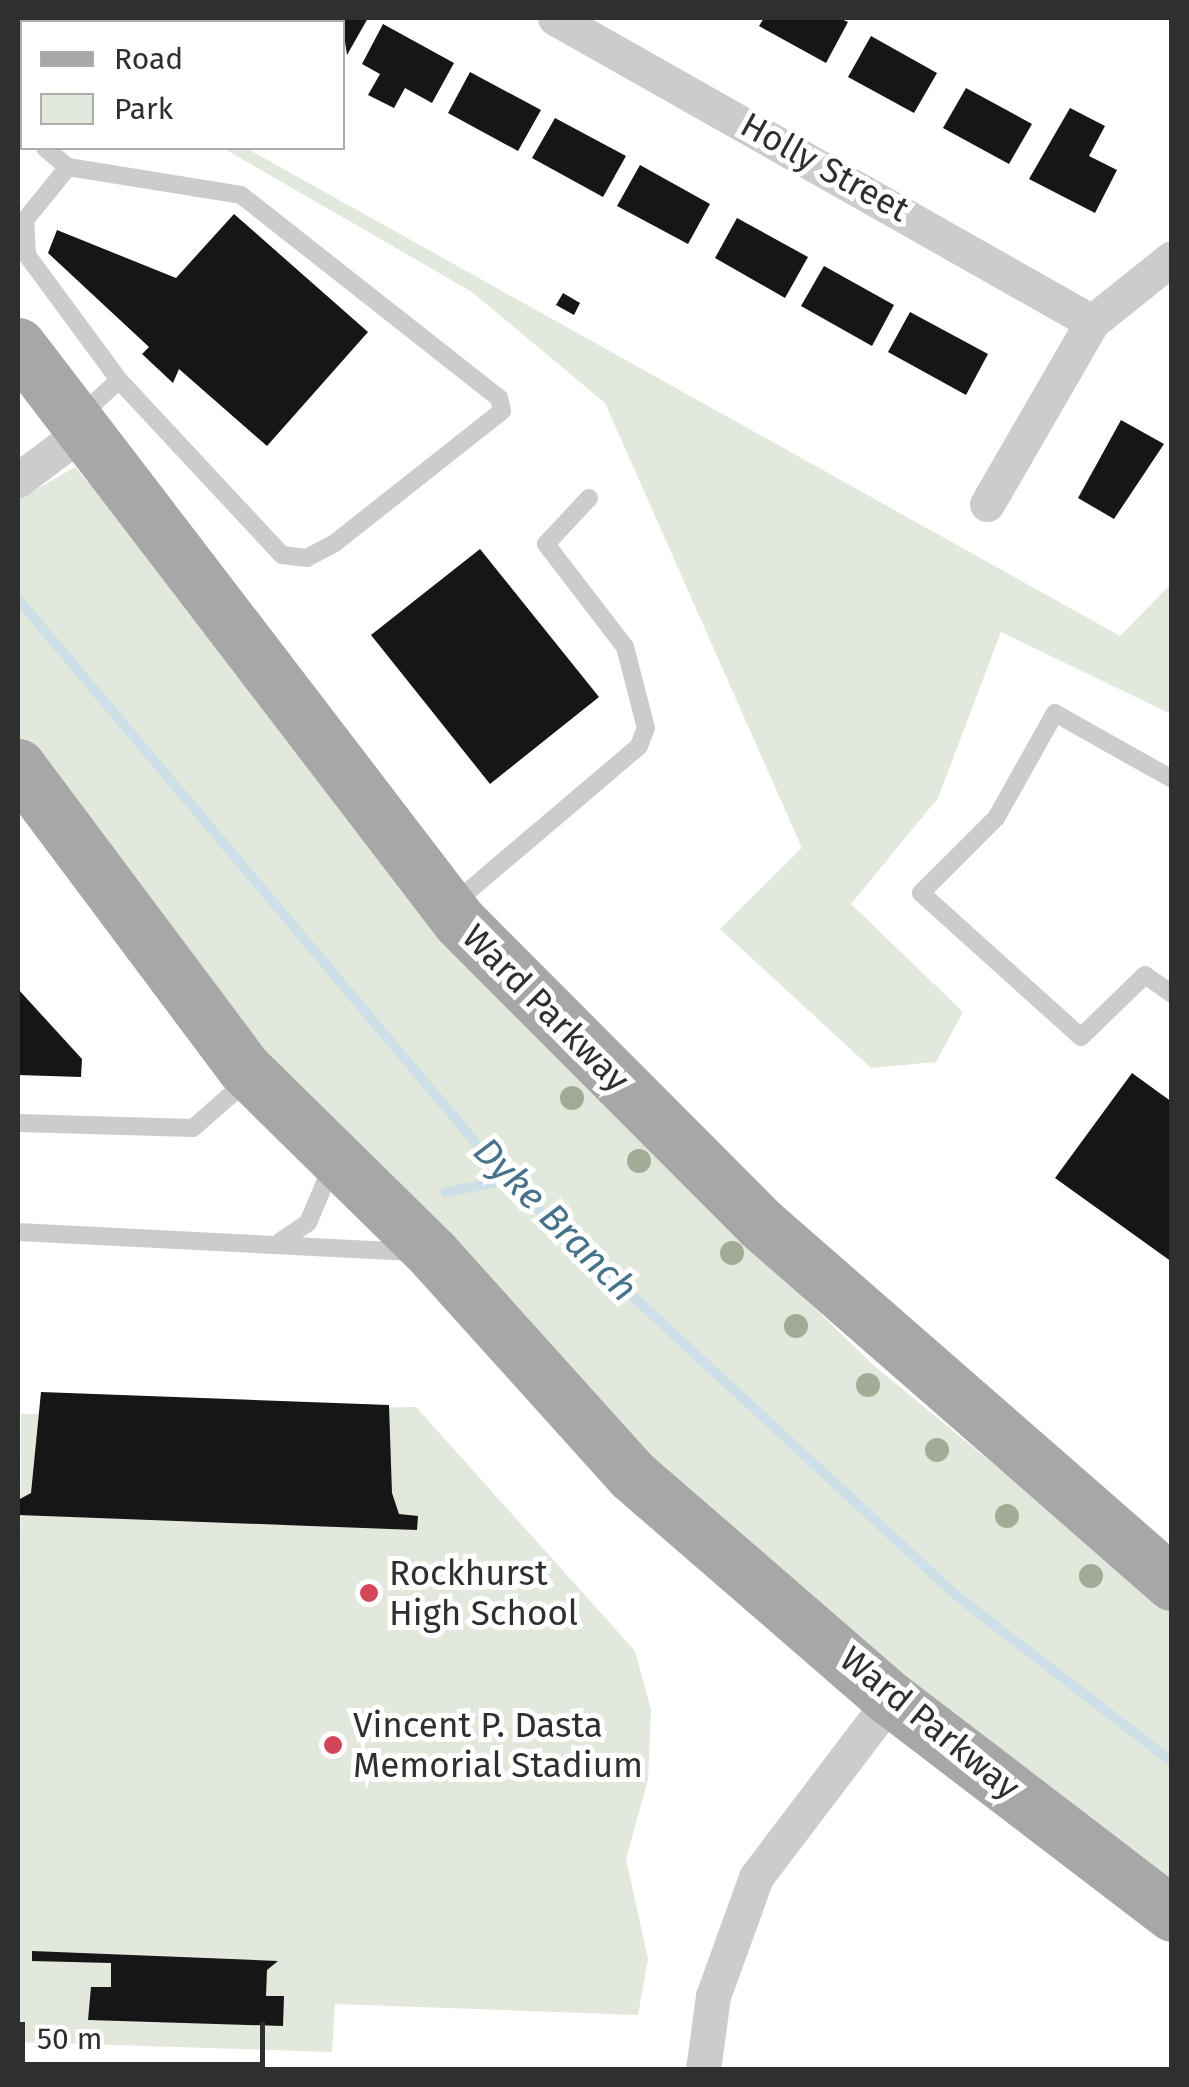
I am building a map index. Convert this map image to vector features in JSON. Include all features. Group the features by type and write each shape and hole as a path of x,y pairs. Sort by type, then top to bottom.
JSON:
{"main road":[{"name":"Ward Parkway","path":"18,345 449,908 761,1224 1172,1582"},
{"name":"Ward Parkway","path":"18,766 253,1076 337,1153 433,1254 632,1475 891,1700 1172,1914"}],"street":[{"name":"Holly Street","path":"555,18 1092,322"},
{"path":"987,504 1092,322 1172,258"},
{"path":"18,480 80,425"},
{"path":"703,2070 712,1996 756,1878 891,1700"}],"lane":[{"path":"47,150 68,167 240,195 484,386 502,411 307,558 282,554 119,380 27,255 25,220 68,167"},
{"path":"80,425 119,380"},
{"path":"449,908 639,746 646,728 625,647 546,544 588,498"},
{"path":"1172,780 1055,714 996,818 921,893 1080,1037 1145,975 1172,994"},
{"path":"18,1124 194,1128 253,1076"},
{"path":"281,1241 308,1223 337,1153"},
{"path":"18,1232 281,1241 433,1254"}],"green space":[{"path":"226,150 250,150 1120,636 1171,584 1171,714 1001,632 938,798 851,904 963,1012 936,1062 871,1068 720,929 802,848 605,403 472,292"},
{"path":"75,467 757,1252 871,1363 1171,1611 1171,1878 849,1634 643,1458 280,1069 119,874 18,739 18,500"},
{"name":"Vincent P. Dasta Memorial Stadium","path":"416,1407 635,1651 651,1710 648,1779 626,1859 648,1959 638,2015 335,2004 332,2052 18,2042 21,1414"}],"building":[{"path":"276,18 368,18 347,55 345,20"},
{"path":"764,18 839,18 848,22 826,63 759,26"},
{"path":"383,24 454,63 432,103 405,88 394,108 368,95 380,74 362,64"},
{"path":"871,36 937,73 914,113 848,77"},
{"path":"470,72 541,110 518,151 448,113"},
{"path":"966,88 1032,124 1009,164 943,128"},
{"path":"1070,108 1105,126 1089,156 1117,170 1095,213 1029,179"},
{"path":"555,118 626,156 603,197 532,158"},
{"path":"640,165 710,204 688,244 617,206"},
{"path":"234,214 368,332 267,446 179,369 173,383 142,354 149,347 48,253 57,230 176,278"},
{"path":"737,218 808,257 785,298 715,258"},
{"path":"824,266 894,305 872,346 801,306"},
{"path":"563,293 580,303 574,315 556,305"},
{"path":"910,312 988,354 966,395 888,352"},
{"path":"1121,420 1164,444 1114,519 1078,498"},
{"path":"480,549 599,697 490,784 371,635"},
{"path":"18,989 82,1059 81,1077 18,1075"},
{"path":"1132,1073 1172,1102 1172,1262 1055,1178"},
{"path":"41,1392 389,1405 392,1493 399,1514 418,1516 417,1530 18,1515 18,1500 31,1493"},
{"path":"32,1951 278,1961 267,1970 266,1996 284,1996 283,2026 88,2020 91,1987 111,1987 111,1963 32,1961"}],"waterway":[{"name":"Dyke Branch","path":"18,599 507,1180 958,1597 1172,1762"},
{"path":"446,1192 507,1180"}],"place":[{"name":"Rockhurst High School","path":"369,1593"},
{"name":"Vincent P. Dasta Memorial Stadium","path":"333,1745"}]}
